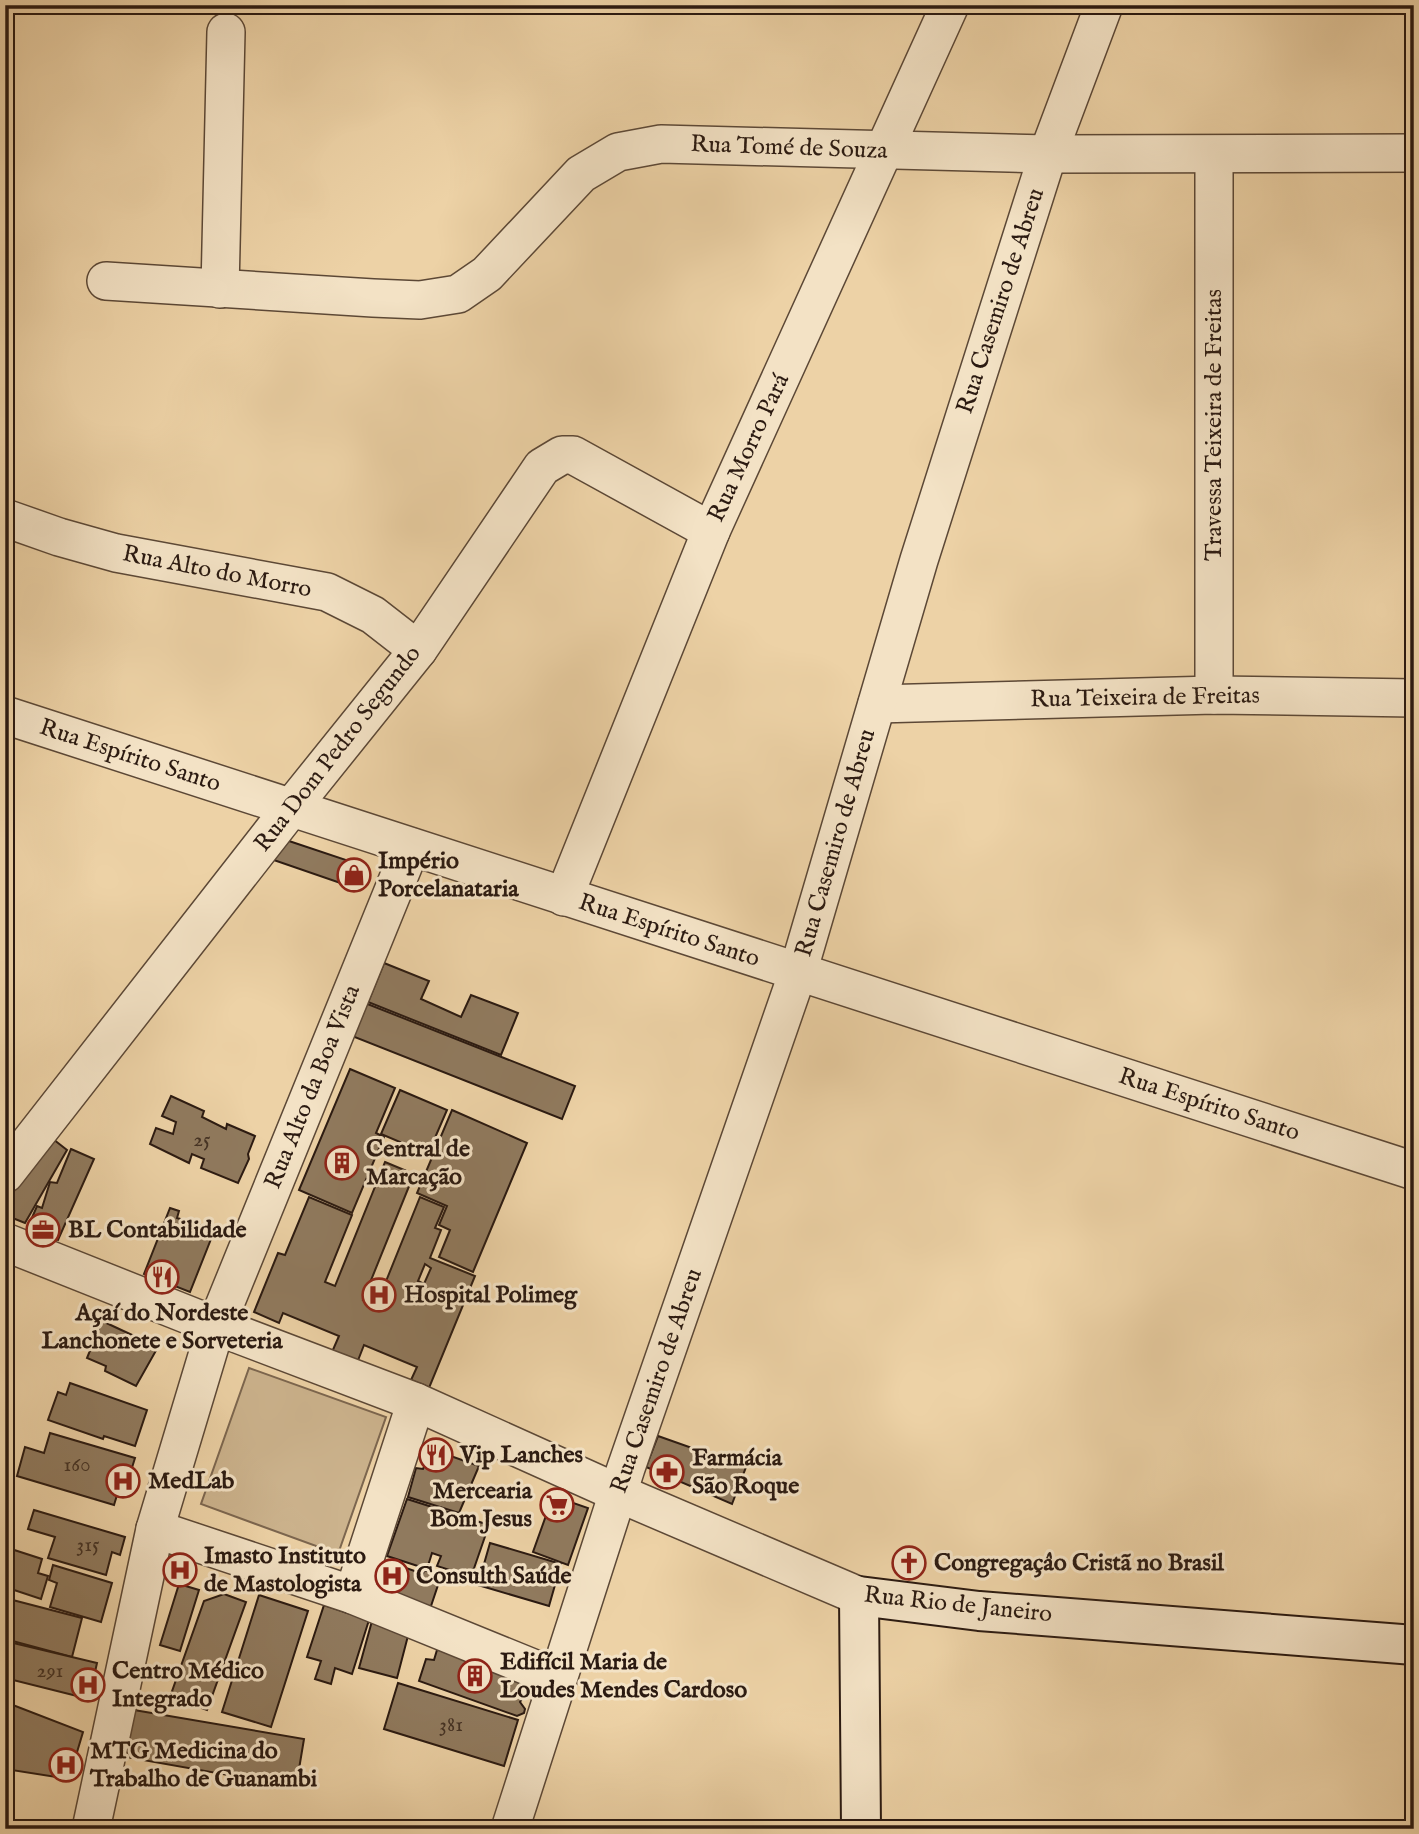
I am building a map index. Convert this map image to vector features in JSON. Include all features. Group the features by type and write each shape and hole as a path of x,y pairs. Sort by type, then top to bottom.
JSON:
{"main road":[{"name":"Rua Rio de Janeiro","path":"859,1596 979,1611 1414,1645"},
{"path":"859,1596 861,1829"}],"street":[{"name":"Rua Morro Pará","path":"564,897 711,531 886,151 950,5"},
{"name":"Rua Casemiro de Abreu","path":"510,1829 618,1493 798,972 919,560 1048,154 1104,5"},
{"path":"220,289 226,32"},
{"name":"Rua Tomé de Souza","path":"106,281 420,300 458,293 487,274 581,174 618,152 661,144 1048,154 1414,153"},
{"name":"Travessa Teixeira de Freitas","path":"1214,155 1214,695"},
{"name":"Rua Dom Pedro Segundo","path":"5,1174 418,650 542,467 562,455 573,455 711,531"},
{"name":"Rua Alto do Morro","path":"5,518 59,537 116,552 327,592 373,615 418,650"},
{"name":"Rua Teixeira de Freitas","path":"877,704 1214,695 1414,698"},
{"name":"Rua Espírito Santo","path":"5,715 1414,1171"},
{"name":"Rua Alto da Boa Vista","path":"90,1829 155,1529 216,1326 411,847"},
{"name":"Rua Rio de Janeiro","path":"5,1242 416,1402 618,1493 859,1596"},
{"path":"353,1595 416,1402"},
{"path":"155,1529 353,1595 557,1678"}],"shaded area":[{"path":"249,1368 386,1417 338,1554 201,1504"}],"building":[{"path":"280,838 361,865 352,887 265,857"},
{"path":"384,963 429,981 421,999 461,1017 471,995 518,1013 501,1055 368,1002"},
{"path":"365,1003 575,1086 562,1119 352,1036"},
{"name":"Central de Marcação","path":"350,1069 395,1088 376,1133 384,1137 352,1213 299,1190"},
{"path":"400,1090 447,1110 428,1154 381,1134"},
{"path":"171,1096 204,1111 202,1117 226,1129 227,1124 255,1136 248,1154 249,1159 238,1183 201,1168 204,1159 192,1154 189,1163 150,1144 156,1128 173,1134 176,1122 162,1116"},
{"path":"452,1110 527,1143 473,1272 439,1257 450,1230 439,1225 447,1206 417,1193"},
{"path":"44,1132 67,1150 25,1223 5,1215 5,1183"},
{"path":"71,1149 94,1159 58,1240 28,1227 37,1206 42,1208 50,1182 57,1183"},
{"path":"385,1162 414,1174 363,1300 376,1306 420,1197 444,1207 435,1228 441,1230 430,1258 475,1276 429,1388 411,1380 417,1367 364,1345 357,1363 332,1352 339,1336 283,1313 279,1323 254,1312 278,1253 285,1255 309,1197 352,1215 325,1282 335,1286","holes":["425,1264 431,1268 424,1284 418,1281"]},
{"path":"170,1208 179,1211 177,1218 215,1229 190,1292 144,1274"},
{"path":"102,1321 158,1347 136,1386 105,1371 106,1366 87,1358"},
{"path":"70,1383 147,1410 135,1446 104,1436 103,1439 48,1420 58,1392 66,1395"},
{"path":"50,1433 135,1458 130,1474 124,1472 114,1505 17,1476 25,1447 44,1453"},
{"path":"658,1436 746,1467 732,1504 646,1467"},
{"path":"431,1449 479,1466 459,1513 408,1497 416,1468 423,1469"},
{"path":"553,1496 588,1508 568,1565 533,1552"},
{"path":"407,1499 489,1525 471,1577 437,1566 441,1556 432,1553 427,1569 387,1556"},
{"path":"34,1510 125,1537 120,1555 112,1552 106,1575 48,1558 55,1537 28,1529"},
{"path":"490,1543 561,1564 549,1606 478,1585"},
{"path":"5,1547 42,1559 38,1573 48,1576 41,1599 5,1587"},
{"path":"386,1561 423,1574 424,1570 441,1576 430,1609 376,1590"},
{"path":"53,1565 112,1583 101,1622 50,1607 57,1583 49,1580"},
{"path":"179,1584 199,1590 180,1651 160,1645"},
{"path":"224,1594 246,1602 207,1710 170,1697 204,1601"},
{"path":"259,1595 308,1611 271,1727 222,1712"},
{"path":"5,1598 82,1618 72,1657 5,1639"},
{"path":"324,1605 369,1620 352,1674 335,1668 331,1684 315,1679 321,1661 307,1657"},
{"path":"372,1621 409,1632 397,1678 359,1668"},
{"name":"Edifícil Maria de Loudes Mendes Cardoso","path":"440,1640 532,1684 532,1689 520,1702 525,1709 524,1713 517,1716 419,1681 426,1659 434,1660"},
{"path":"5,1641 97,1663 89,1699 5,1678"},
{"path":"398,1683 518,1720 504,1766 384,1729"},
{"path":"5,1702 83,1732 69,1779 5,1769"},
{"path":"134,1710 304,1739 296,1787 126,1757"},
{"path":"553,1821 579,1829 551,1829"}],"place":[{"name":"Império Porcelanataria","path":"354,875"},
{"name":"Central de Marcação","path":"342,1163"},
{"name":"BL Contabilidade","path":"43,1230"},
{"name":"Açaí do Nordeste Lanchonete e Sorveteria","path":"162,1277"},
{"name":"Hospital Polimeg","path":"379,1295"},
{"name":"Vip Lanches","path":"436,1455"},
{"name":"Farmácia São Roque","path":"667,1472"},
{"name":"MedLab","path":"123,1481"},
{"name":"Mercearia Bom Jesus","path":"557,1505"},
{"name":"Congregaçâo Cristã no Brasil","path":"909,1563"},
{"name":"Imasto Instituto de Mastologista","path":"180,1570"},
{"name":"Consulth Saúde","path":"392,1576"},
{"name":"Edifícil Maria de Loudes Mendes Cardoso","path":"475,1676"},
{"name":"Centro Médico Integrado","path":"88,1685"},
{"name":"MTG Medicina do Trabalho de Guanambi","path":"66,1765"}]}
